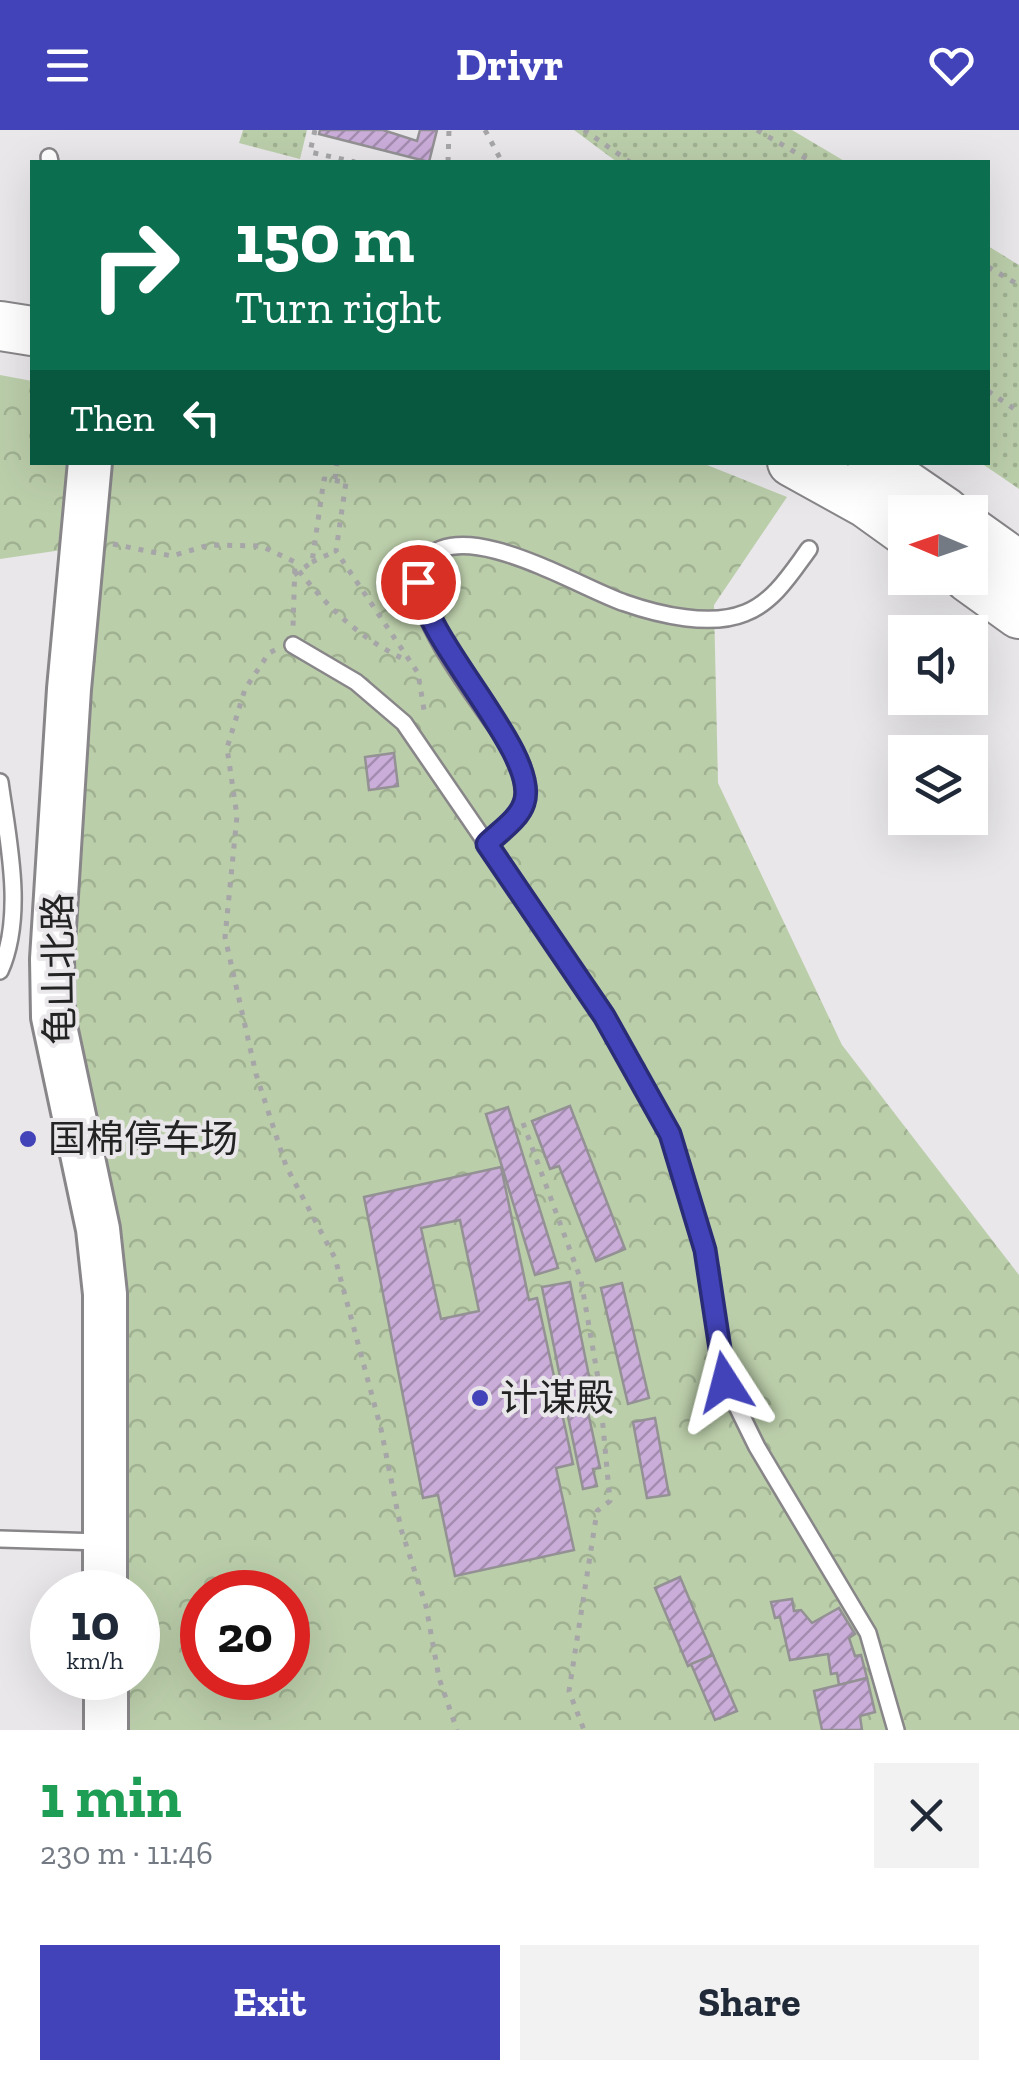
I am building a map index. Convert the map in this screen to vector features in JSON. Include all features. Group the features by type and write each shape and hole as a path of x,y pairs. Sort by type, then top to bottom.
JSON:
{"main road":[{"path":"0,292 30,298"},
{"path":"0,326 30,332"},
{"path":"797,465 888,519"},
{"path":"876,465 920,495"},
{"path":"988,544 1019,566"},
{"path":"988,592 1019,614"}],"street":[{"name":"龟山北路","path":"90,465 81,538 52,959 53,1017 98,1229 105,1294 106,1570"},
{"path":"106,1700 106,1730"}],"lane":[{"path":"487,844 524,805 527,781 522,765 426,611 418,582 422,564 431,554 456,545 489,547 626,603 717,618 744,614 763,604 808,549"},
{"path":"293,645 356,682 404,724 604,1016 670,1134 705,1250 725,1382 756,1448 868,1633 896,1730"},
{"path":"0,782 12,894 10,934 0,971"},
{"path":"0,1539 105,1542"}],"path":[{"path":"315,130 310,152 346,160"},
{"path":"448,160 449,130"},
{"path":"484,130 501,160"},
{"path":"584,130 627,160"},
{"path":"757,130 809,160"},
{"path":"990,267 1019,285"},
{"path":"990,392 1019,412"},
{"path":"335,480 337,465"},
{"path":"312,562 324,479 346,482 336,551 418,673 426,722"},
{"path":"81,538 172,556 209,545 261,546 295,562 293,645 268,652 246,688 226,748 237,816 225,937 256,1074 286,1166 334,1258 380,1429 401,1530 426,1606 439,1678 457,1730"},
{"path":"297,573 336,551"},
{"path":"297,573 375,646 406,660"},
{"path":"523,1123 581,1280 600,1384 610,1501 597,1511 570,1692 584,1730"}],"green space":[{"path":"243,130 307,130 300,159 239,143"},
{"path":"574,130 792,130 843,160 614,160"},
{"path":"990,247 1019,265 1019,489 984,465 990,465"},
{"path":"0,375 30,381 30,465 76,465 62,550 0,559"},
{"path":"107,465 707,465 787,497 714,605 718,783 842,1045 1019,1275 1019,1730 118,1730 118,1700 160,1700 160,1570 116,1570 68,986"}],"building":[{"path":"320,130 383,130 417,141 420,130 437,130 430,160 319,134"},
{"path":"394,753 398,786 369,790 365,757"},
{"path":"570,1106 625,1249 596,1261 559,1166 550,1169 532,1121"},
{"path":"508,1107 558,1268 535,1275 486,1114"},
{"name":"计谋殿","path":"501,1167 529,1300 537,1298 573,1464 556,1468 574,1550 455,1576 438,1495 423,1498 364,1197","holes":["460,1220 479,1311 441,1319 421,1228"]},
{"path":"570,1282 593,1396 565,1402 542,1287"},
{"path":"622,1283 649,1398 628,1404 601,1288"},
{"path":"585,1398 600,1468 593,1469 597,1486 583,1489 565,1402"},
{"path":"655,1418 669,1495 647,1498 633,1422"},
{"path":"680,1577 713,1655 688,1666 655,1588"},
{"path":"792,1599 794,1611 801,1610 812,1623 839,1608 855,1634 849,1638 855,1656 861,1655 867,1678 839,1685 837,1673 831,1674 828,1654 790,1660 780,1617 775,1618 771,1602"},
{"path":"713,1655 737,1711 715,1720 691,1664"},
{"path":"867,1678 875,1712 860,1716 862,1730 822,1730 814,1691"}],"place":[{"name":"国棉停车场","path":"28,1139"},
{"name":"计谋殿","path":"480,1398"}],"route":[{"path":"418,582 436,633 522,765 527,781 524,805 487,844 604,1016 670,1134 705,1250 725,1382"}]}
